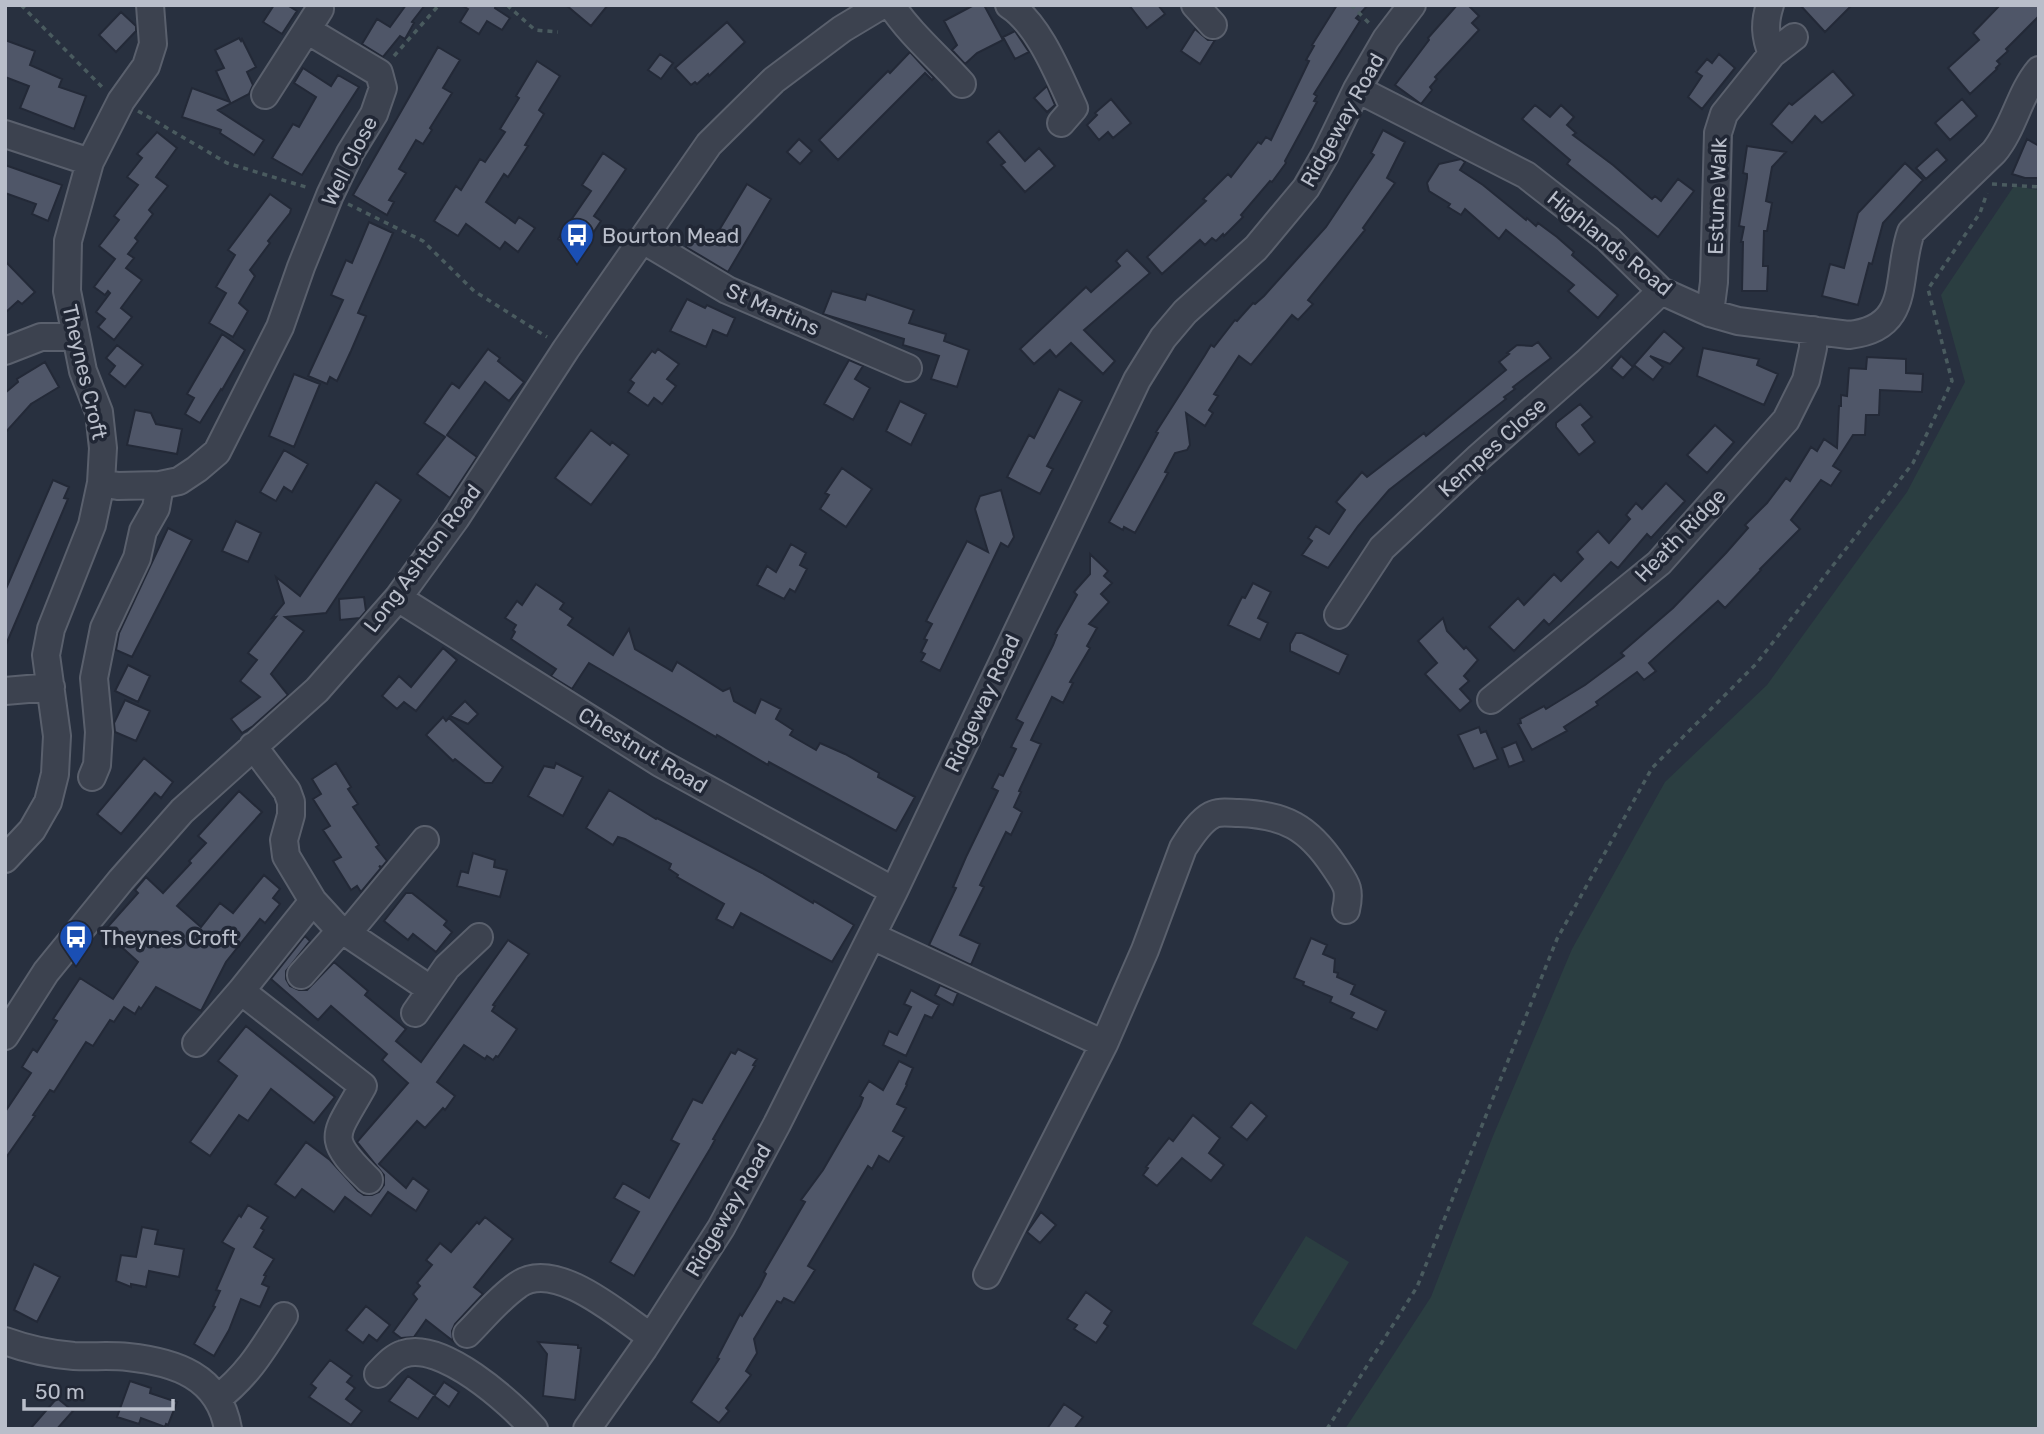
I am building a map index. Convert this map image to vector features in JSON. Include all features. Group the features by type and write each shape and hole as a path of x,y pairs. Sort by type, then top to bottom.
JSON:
{"street":[{"name":"Theynes Croft","path":"5,859 32,830 48,802 55,774 57,737 46,655 51,629 92,524 101,483 103,448 99,412 83,371 67,291 68,241 90,162 121,101 146,66 153,44 150,5"},
{"name":"Long Ashton Road","path":"7,1027 46,972 121,880 183,811 317,690 398,598 456,518 566,349 709,144 774,80 842,29 882,5"},
{"path":"891,5 915,37 929,48 962,84"},
{"path":"1009,5 1020,12 1034,31 1074,108 1060,123"},
{"path":"1195,5 1213,25"},
{"name":"Ridgeway Road","path":"587,1429 651,1337 721,1228 777,1124 894,891 1137,380 1163,338 1185,312 1256,248 1306,188 1357,89 1386,39 1412,5"},
{"name":"Estune Walk","path":"1710,313 1714,282 1718,133 1724,114 1772,54 1789,30 1765,18 1766,39 1772,54"},
{"path":"265,94 313,19 379,74"},
{"name":"Highlands Road","path":"1357,89 1526,175 1608,239 1661,291 1710,313 1738,321 1849,335 1865,333 1888,318 1897,305 1911,232 2004,140 2031,80 2039,70"},
{"name":"Well Close","path":"101,483 118,486 160,485 179,481 217,452 291,330 301,267 350,153 374,114 383,88 379,74"},
{"path":"5,134 90,162"},
{"name":"St Martins","path":"643,240 727,290 908,369"},
{"name":"Kempes Close","path":"1338,615 1382,548 1661,291"},
{"name":"Heath Ridge","path":"1491,700 1659,563 1786,419 1806,380 1813,348 1813,330"},
{"path":"5,351 41,337 75,337"},
{"path":"92,777 97,765 99,732 94,678 104,628 136,558 143,531 156,509 160,485"},
{"name":"Chestnut Road","path":"398,598 660,764 894,891"},
{"path":"5,691 51,687"},
{"path":"253,746 287,791 291,802 291,815 284,841 286,856 313,901 344,932 430,989"},
{"path":"987,1275 1104,1044 1145,950 1183,848 1192,835 1212,815 1220,813 1259,814 1285,821 1307,832 1323,850 1349,895 1346,911"},
{"path":"301,975 344,932 425,840"},
{"path":"196,1043 313,901"},
{"path":"872,936 1104,1044"},
{"path":"415,1013 447,967 479,937"},
{"path":"241,991 363,1086 339,1130 338,1144 346,1157 369,1180"},
{"path":"467,1334 519,1284 537,1277 556,1278 591,1296 651,1337"},
{"path":"217,1399 238,1382 254,1362 284,1315"},
{"path":"5,1341 26,1349 74,1356 127,1357 170,1364 195,1374 217,1399 228,1429"},
{"path":"378,1374 404,1353 425,1352 447,1360 491,1389 519,1412 534,1429"}],"path":[{"path":"21,5 104,88 121,101 227,163 330,195 424,241 474,291 566,349"},
{"path":"379,74 439,5"},
{"path":"507,5 535,30 558,32"},
{"path":"1327,1429 1417,1287 1557,939 1652,768 1756,664 1913,464 1952,381 1928,289 1980,213 1989,184 2039,187"}],"shaded area":[{"path":"2014,186 2039,190 2039,1429 1345,1429 1431,1297 1493,1136 1572,949 1665,782 1767,685 1907,492 1965,382 1941,295"},
{"path":"1306,1236 1349,1262 1296,1350 1252,1324"}],"building":[{"path":"274,5 287,5 297,11 282,34 263,22"},
{"path":"406,5 425,5 412,22 414,23 405,39 400,36 383,57 362,44 377,19 390,27"},
{"path":"461,5 496,5 495,8 510,18 502,30 487,21 479,34 460,22 468,9"},
{"path":"566,5 608,5 591,26"},
{"path":"974,5 984,5 1003,40 977,53 965,64 952,50 957,45 944,21"},
{"path":"1129,5 1158,5 1165,14 1147,28"},
{"path":"1337,5 1368,5 1356,18 1360,21 1314,94 1317,96 1314,101 1317,102 1286,163 1241,215 1243,217 1224,236 1223,234 1216,241 1212,238 1205,245 1200,240 1162,274 1147,257 1206,201 1203,199 1228,174 1231,177 1258,142 1261,144 1266,137 1271,140 1309,61 1306,60 1314,46 1312,45"},
{"path":"1457,5 1468,5 1479,16 1472,23 1479,30 1435,77 1437,79 1430,87 1432,90 1421,104 1395,85 1428,38"},
{"path":"1800,5 1852,5 1825,32"},
{"path":"2000,5 2039,5 2039,16 2006,49 2008,51 1997,61 2000,64 1997,69 1970,94 1948,68 1979,40 1973,33"},
{"path":"121,12 136,26 136,31 116,52 99,35"},
{"path":"727,22 745,42 709,76 708,74 697,84 695,82 691,85 675,68"},
{"path":"1195,29 1208,40 1215,40 1200,64 1181,51"},
{"path":"1015,31 1029,52 1015,59 1003,37"},
{"path":"239,38 256,67 247,72 253,85 249,94 218,110 264,140 254,155 220,133 221,130 182,117 192,88 230,102 216,71 224,68 215,50"},
{"path":"5,40 35,51 30,65 62,79 59,87 86,96 74,129 20,108 29,86 5,77"},
{"path":"438,47 460,60 443,88 452,93 423,144 416,140 399,169 406,173 389,200 394,202 387,215 353,195"},
{"path":"910,52 934,78 932,80 925,73 838,160 819,140"},
{"path":"660,54 673,63 661,79 648,70"},
{"path":"1719,54 1735,68 1702,109 1688,97 1702,76 1696,72 1707,59 1712,63"},
{"path":"537,61 560,76 539,110 544,114 525,145 528,146 508,177 504,174 486,202 515,223 519,217 535,228 518,252 505,242 500,249 466,224 458,236 434,221 456,186 461,190 480,159 485,162 505,132 500,129"},
{"path":"303,68 331,86 338,75 359,87 302,175 272,158 293,124 299,127 316,97 294,83"},
{"path":"1833,71 1854,95 1822,123 1815,116 1792,143 1771,124 1789,103 1792,105"},
{"path":"1047,86 1055,105 1047,112 1034,98"},
{"path":"1111,99 1131,123 1113,138 1108,132 1099,140 1087,125 1097,115 1095,113"},
{"path":"1962,99 1977,116 1950,140 1935,123"},
{"path":"1535,105 1550,117 1561,105 1574,117 1567,125 1576,133 1573,135 1652,199 1655,196 1661,201 1678,179 1694,191 1658,237 1567,164 1570,160 1522,119"},
{"path":"1383,130 1405,142 1387,178 1395,183 1363,228 1365,230 1308,300 1313,304 1298,320 1292,315 1251,365 1239,356 1214,394 1218,396 1209,410 1213,413 1205,426 1186,413 1190,445 1187,450 1175,453 1165,472 1168,473 1135,533 1109,522 1158,433 1156,432 1211,345 1214,347 1235,320 1264,296 1326,227 1374,155 1371,153"},
{"path":"999,131 1025,161 1039,148 1055,166 1025,192 1001,165 1005,162 987,142"},
{"path":"157,132 177,148 156,177 168,186 149,210 153,214 135,238 138,241 128,254 134,258 126,268 142,280 121,308 132,317 114,340 98,327 105,319 96,312 110,293 108,291 105,295 94,287 115,259 99,246 119,220 114,216 138,185 127,177 142,158 137,154"},
{"path":"799,139 812,151 800,164 787,152"},
{"path":"2027,139 2039,146 2039,178 2012,174"},
{"path":"1747,146 1786,152 1772,167 1766,201 1772,203 1767,231 1764,231 1763,266 1768,266 1767,291 1742,291 1741,242 1744,227 1739,226 1747,178 1747,174 1743,173"},
{"path":"1937,149 1947,160 1926,179 1916,168"},
{"path":"603,153 626,169 594,216 601,221 579,254 558,239 591,191 582,185"},
{"path":"1461,159 1465,162 1460,170 1526,220 1527,218 1536,226 1538,223 1557,237 1574,252 1572,255 1618,295 1598,318 1568,291 1574,285 1506,230 1499,239 1465,209 1461,215 1448,207 1450,204 1429,191 1427,183 1439,164"},
{"path":"1905,163 1923,180 1883,223 1858,305 1822,296 1830,264 1844,268 1858,213"},
{"path":"5,165 62,185 48,221 32,214 36,204 5,193"},
{"path":"747,184 771,199 728,272 686,247 695,227 715,237"},
{"path":"270,194 291,209 290,213 250,270 255,276 239,303 248,311 233,337 209,323 226,293 216,287 235,255 228,250"},
{"path":"369,222 393,233 358,313 366,316 351,351 337,381 330,377 327,384 308,376 343,300 331,295 346,260 352,263"},
{"path":"1127,250 1150,273 1084,330 1115,361 1103,374 1071,343 1056,357 1050,350 1034,364 1020,349 1086,287 1091,292 1120,266 1116,261"},
{"path":"5,261 35,292 22,304 18,301 5,313"},
{"path":"832,291 865,300 867,294 914,310 909,323 946,334 944,341 969,350 957,387 931,379 939,356 903,345 904,339 823,314"},
{"path":"687,299 735,318 727,336 713,330 706,347 670,331"},
{"path":"1664,331 1684,348 1670,364 1650,356 1663,367 1653,380 1634,365"},
{"path":"222,334 245,350 200,423 185,414 194,398 187,394"},
{"path":"1538,342 1551,358 1513,387 1515,389 1504,397 1506,399 1389,490 1358,526 1328,568 1302,555 1312,541 1308,538 1316,526 1329,534 1345,510 1336,502 1362,472 1367,477 1424,433 1426,436 1506,370 1499,362 1517,345 1532,346"},
{"path":"117,345 143,365 125,387 109,374 115,366 106,358"},
{"path":"1703,348 1759,359 1757,365 1778,374 1764,405 1697,376"},
{"path":"488,349 524,382 509,401 485,382 447,435 477,457 450,498 417,474 445,437 424,423 452,383 459,388"},
{"path":"658,349 679,364 667,379 676,386 662,404 654,398 648,406 628,392 634,383 630,380 652,351 655,353"},
{"path":"1621,356 1633,367 1623,378 1611,368"},
{"path":"1867,357 1906,359 1906,373 1923,374 1922,392 1880,390 1879,415 1866,415 1865,435 1853,435 1833,466 1841,471 1831,486 1821,480 1791,520 1800,529 1725,608 1718,601 1649,663 1656,671 1644,680 1637,672 1596,702 1598,705 1564,727 1567,731 1532,750 1518,724 1521,723 1520,719 1544,706 1546,709 1624,656 1621,653 1673,608 1726,553 1748,528 1745,525 1767,503 1786,478 1790,481 1811,447 1817,451 1824,439 1837,448 1839,406 1841,395 1847,396 1849,368 1866,369"},
{"path":"849,360 863,366 855,379 870,388 853,420 824,404"},
{"path":"45,362 59,387 31,404 5,433 5,393 18,382 17,379"},
{"path":"294,374 320,384 294,447 269,436"},
{"path":"1059,389 1082,401 1047,466 1053,469 1040,494 1007,477 1029,435 1034,438"},
{"path":"900,401 926,414 911,445 886,431"},
{"path":"1580,404 1592,417 1582,425 1595,442 1579,455 1556,427 1556,423"},
{"path":"135,410 151,413 156,424 182,429 177,454 127,445"},
{"path":"1715,425 1734,442 1707,473 1687,455"},
{"path":"591,430 629,455 591,505 555,478"},
{"path":"284,450 308,464 292,492 284,487 276,501 260,492"},
{"path":"842,468 872,489 846,527 820,509 829,495 825,493"},
{"path":"53,480 69,487 64,498 68,499 5,647 5,591"},
{"path":"376,482 401,500 326,613 285,617 304,631 271,674 288,695 242,733 231,719 260,697 240,681 257,660 248,653 284,603 276,577 300,596"},
{"path":"1666,483 1685,501 1651,538 1647,534 1618,568 1611,562 1549,625 1544,620 1514,651 1489,627 1518,598 1524,605 1554,574 1561,581 1583,559 1577,552 1598,531 1609,543 1630,519 1626,515 1636,503 1642,509"},
{"path":"1001,490 1014,537 1008,547 1001,543 940,671 921,661 925,654 921,652 927,640 924,639 932,624 926,621 967,541 988,552 975,509 980,496"},
{"path":"236,521 261,533 248,562 222,551"},
{"path":"168,528 192,540 132,657 116,650 119,633"},
{"path":"791,544 806,553 800,565 807,569 795,592 790,589 784,599 757,585 767,566 776,572"},
{"path":"1090,554 1108,571 1104,576 1112,583 1101,594 1109,602 1089,624 1097,628 1087,646 1090,648 1070,682 1073,683 1063,703 1052,697 1031,740 1041,744 1014,807 1022,812 1011,835 1006,832 980,885 984,887 960,935 980,944 971,965 929,945 956,888 953,887 966,857 998,791 992,788 999,774 1003,776 1016,749 1011,747 1023,723 1016,719 1053,645 1057,635 1055,634 1077,595 1074,592 1090,574"},
{"path":"1253,583 1271,592 1258,618 1268,623 1260,640 1228,625 1242,597 1245,598"},
{"path":"536,584 564,603 560,609 573,618 568,625 613,655 629,629 635,649 672,671 677,662 723,691 730,688 734,701 755,713 761,699 781,709 776,719 793,730 790,735 816,750 820,743 845,754 879,773 878,777 915,797 896,831 769,762 768,765 717,735 716,737 589,663 572,689 551,676 556,669 511,639 516,625 505,618 517,601 522,605"},
{"path":"364,597 366,611 360,618 340,620 339,599"},
{"path":"1443,618 1447,631 1478,660 1464,676 1469,681 1460,689 1471,701 1460,711 1425,674 1437,663 1418,641"},
{"path":"1296,633 1302,633 1348,655 1339,674 1290,651 1290,644"},
{"path":"443,648 457,660 416,711 404,702 397,709 382,696 399,676 411,687"},
{"path":"128,665 150,676 138,702 115,691"},
{"path":"125,700 150,711 136,741 115,732 114,723"},
{"path":"465,701 478,714 468,724 450,716"},
{"path":"443,717 446,721 449,718 503,767 492,783 485,783 455,759 453,761 426,735"},
{"path":"1479,727 1481,733 1486,731 1498,759 1474,769 1458,735"},
{"path":"1516,742 1524,761 1509,767 1502,748"},
{"path":"144,758 173,782 161,798 155,793 121,834 97,814"},
{"path":"336,763 358,804 353,807 387,861 382,867 379,866 381,868 361,892 357,886 351,890 333,861 341,857 323,830 330,826 313,799 321,794 312,779"},
{"path":"556,763 583,777 563,816 528,796 544,766 554,768"},
{"path":"609,790 656,819 762,873 854,925 832,962 741,913 733,928 716,919 724,904 677,877 678,875 669,869 671,864 625,839 618,837 613,845 586,828"},
{"path":"239,791 262,812 177,906 201,927 220,903 233,913 264,875 280,889 273,898 280,904 265,923 260,919 226,962 201,1011 156,987 135,1014 124,1007 114,1022 110,1020 93,1046 86,1042 54,1092 50,1090 5,1159 5,1112 31,1073 22,1067 33,1049 37,1052 57,1021 53,1019 80,978 113,999 138,962 104,931 138,893 135,890 146,877 163,893 206,843 198,836"},
{"path":"473,853 495,860 494,867 507,870 500,897 457,886 461,871 468,873"},
{"path":"406,893 412,893 447,921 444,925 452,932 436,952 413,934 408,940 384,921"},
{"path":"305,936 310,941 286,971 290,986 307,990 334,962 368,991 365,995 406,1029 396,1041 421,1062 508,940 529,954 493,1005 495,1006 492,1011 517,1029 498,1057 493,1060 487,1056 485,1059 464,1045 437,1082 455,1096 445,1110 443,1108 425,1128 417,1121 379,1164 406,1188 413,1178 429,1190 416,1211 388,1192 371,1216 345,1197 334,1212 302,1189 295,1198 275,1184 306,1142 330,1160 358,1191 364,1195 379,1192 384,1185 384,1175 357,1142 408,1083 382,1060 387,1054 331,1006 318,1020 271,979"},
{"path":"1311,938 1327,945 1323,954 1335,959 1334,972 1338,973 1337,977 1355,985 1351,994 1386,1011 1377,1030 1351,1018 1354,1013 1330,1002 1332,997 1303,985 1304,982 1294,978"},
{"path":"940,985 958,993 953,1005 935,995"},
{"path":"911,990 939,1005 932,1018 925,1015 906,1056 883,1045 889,1031 897,1035 911,1007 904,1004"},
{"path":"246,1026 335,1097 314,1123 271,1089 248,1121 239,1115 210,1156 190,1142 237,1076 218,1061"},
{"path":"738,1049 757,1059 753,1065 755,1066 713,1139 715,1140 710,1149 634,1276 610,1262 639,1212 614,1198 623,1183 649,1198 679,1144 671,1140 693,1099 702,1103 731,1052 735,1054"},
{"path":"899,1061 913,1068 897,1104 906,1108 893,1131 904,1137 889,1162 879,1156 872,1169 868,1166 808,1266 815,1270 794,1303 784,1298 781,1303 777,1301 754,1339 757,1353 746,1371 751,1375 726,1408 729,1411 719,1423 691,1402 719,1359 717,1358 740,1314 742,1316 760,1286 766,1274 764,1272 805,1202 801,1200 823,1170 860,1106 863,1098 860,1096 869,1081 883,1090"},
{"path":"1251,1102 1267,1116 1247,1140 1231,1127"},
{"path":"1193,1115 1220,1138 1209,1153 1224,1165 1211,1181 1182,1158 1157,1186 1143,1175 1148,1168 1146,1167 1169,1138 1173,1141"},
{"path":"248,1205 268,1217 254,1247 274,1259 262,1284 269,1287 260,1307 241,1299 229,1330 214,1356 194,1344 215,1307 213,1306 220,1291 216,1290 234,1249 222,1242"},
{"path":"1041,1212 1056,1225 1040,1243 1027,1232"},
{"path":"485,1217 513,1239 474,1287 483,1294 455,1324 452,1331 453,1341 426,1320 414,1337 401,1338 393,1332 417,1299 413,1294 420,1286 417,1283 432,1265 426,1260 440,1243 451,1252 477,1222 479,1224"},
{"path":"142,1227 158,1230 155,1244 184,1249 179,1277 149,1271 146,1287 131,1284 131,1287 116,1281 121,1255 136,1257"},
{"path":"34,1264 60,1277 37,1322 14,1310"},
{"path":"1086,1292 1112,1311 1104,1323 1108,1326 1096,1343 1074,1329 1077,1325 1067,1319"},
{"path":"366,1306 390,1325 377,1341 369,1335 363,1343 346,1330"},
{"path":"538,1342 578,1345 578,1348 581,1348 575,1400 543,1396 547,1354"},
{"path":"330,1360 352,1376 347,1382 355,1388 346,1399 362,1411 351,1425 309,1397 316,1388 311,1384"},
{"path":"408,1376 435,1395 444,1382 459,1392 449,1407 434,1396 418,1419 389,1401"},
{"path":"130,1381 151,1388 150,1393 177,1402 168,1425 165,1427 141,1418 139,1424 117,1417"},
{"path":"57,1398 73,1411 57,1429 30,1429"},
{"path":"1064,1404 1083,1417 1074,1429 1047,1429"}],"place":[{"name":"Bourton Mead","path":"577,265"},
{"name":"Theynes Croft","path":"76,967"}]}
